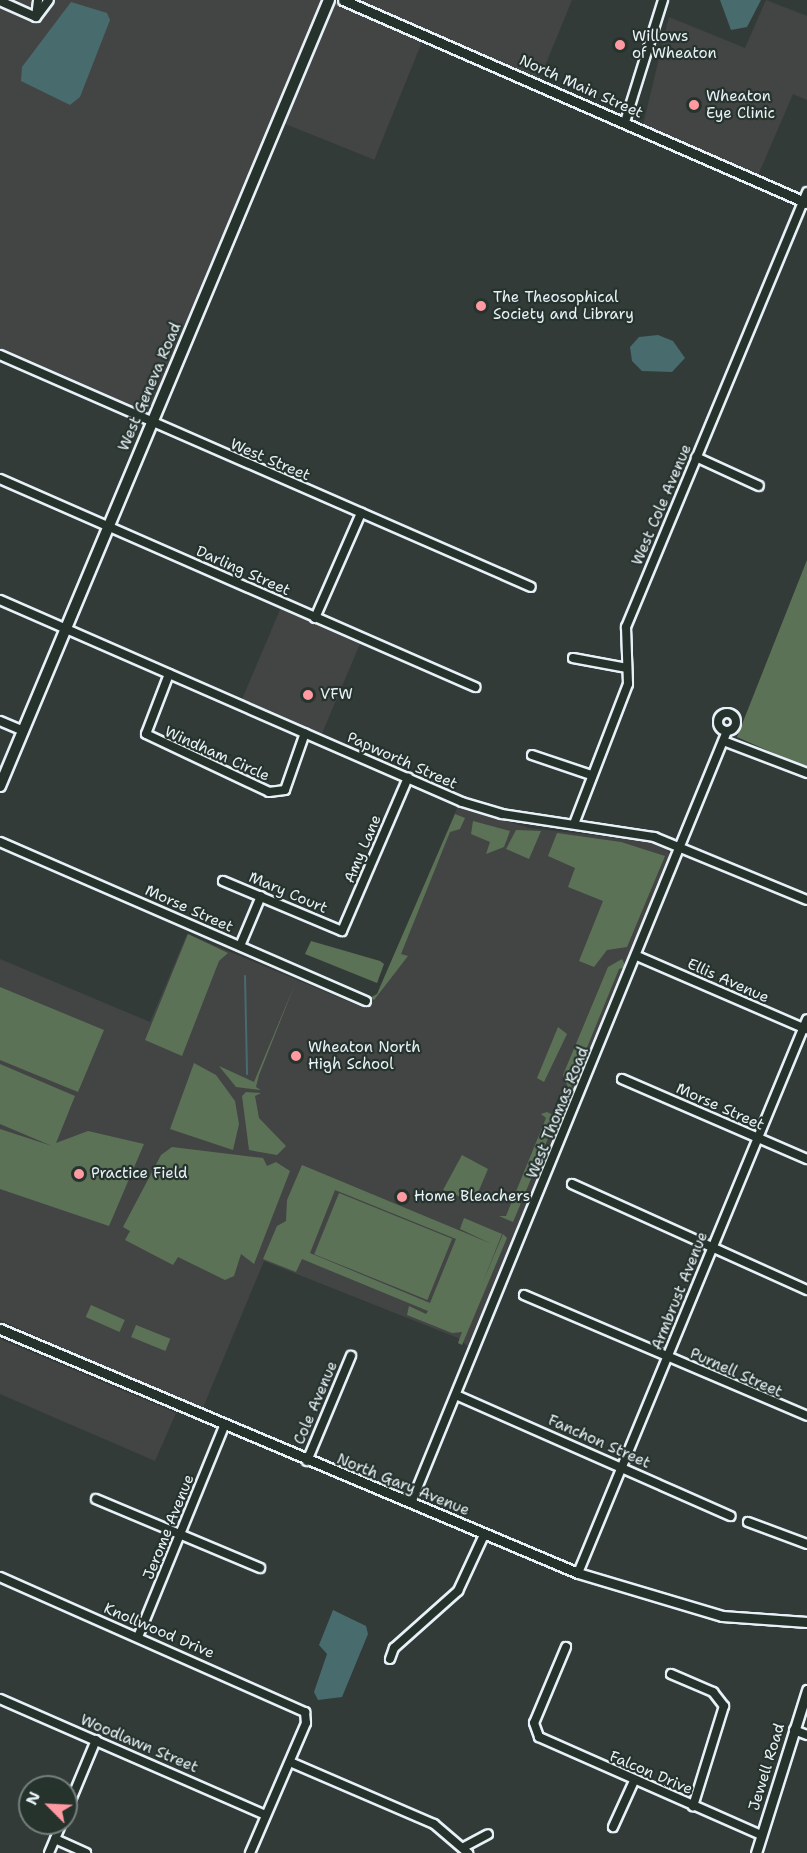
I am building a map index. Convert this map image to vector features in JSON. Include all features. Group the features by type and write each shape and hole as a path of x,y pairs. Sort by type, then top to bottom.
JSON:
{"main road":[{"name":"West Geneva Road","path":"0,786 329,0"}],"street":[{"path":"36,17 38,0"},
{"path":"36,17 49,0"},
{"name":"North Main Street","path":"343,0 806,199"},
{"path":"625,122 663,0"},
{"path":"0,1 36,17"},
{"name":"West Cole Avenue","path":"574,824 591,775 625,692 626,627 806,199"},
{"name":"West Street","path":"0,355 531,587"},
{"path":"696,458 759,486"},
{"name":"Darling Street","path":"0,479 475,687"},
{"path":"315,618 361,513"},
{"name":"Papworth Street","path":"0,600 486,810 635,832 682,847 807,900"},
{"path":"573,658 627,668"},
{"name":"Windham Circle","path":"169,674 146,734 248,783 275,794 285,790 305,733"},
{"path":"0,721 23,731"},
{"name":"West Thomas Road","path":"411,1503 726,742 727,732"},
{"path":"726,742 807,772"},
{"path":"532,754 591,775"},
{"name":"Amy Lane","path":"342,931 408,778"},
{"name":"Morse Street","path":"0,842 366,1002"},
{"name":"Mary Court","path":"223,881 342,931"},
{"path":"240,946 261,896"},
{"name":"Ellis Avenue","path":"638,956 805,1029"},
{"name":"Armbrust Avenue","path":"578,1573 805,1029 807,1019"},
{"name":"Morse Street","path":"622,1079 807,1159"},
{"path":"572,1184 807,1290"},
{"name":"Purnell Street","path":"524,1294 807,1416"},
{"name":"North Gary Avenue","path":"0,1329 224,1426 578,1573 722,1616 807,1622"},
{"name":"Cole Avenue","path":"307,1461 351,1356"},
{"name":"Fanchon Street","path":"456,1395 730,1515"},
{"name":"Jerome Avenue","path":"138,1637 224,1426"},
{"path":"96,1498 260,1568"},
{"path":"748,1522 807,1544"},
{"path":"390,1659 394,1648 458,1591 484,1535"},
{"name":"Knollwood Drive","path":"0,1577 305,1712 290,1762"},
{"name":"Falcon Drive","path":"566,1647 534,1730 543,1740 761,1835"},
{"path":"671,1674 713,1692 724,1706 693,1806"},
{"name":"Jewell Road","path":"756,1853 807,1690"},
{"name":"Woodlawn Street","path":"0,1699 266,1815"},
{"path":"796,1726 807,1725"},
{"path":"796,1726 807,1735"},
{"path":"78,1783 96,1740"},
{"path":"250,1853 290,1762 434,1824 466,1850 488,1834"},
{"path":"613,1827 634,1781"},
{"path":"49,1853 57,1835"},
{"path":"55,1839 86,1853"}],"shaded area":[{"path":"0,0 324,0 150,418 0,351"},
{"path":"331,0 424,37 374,160 282,122"},
{"path":"359,0 572,0 538,83"},
{"path":"766,0 807,16 807,100 793,94 756,180 642,129 669,17 745,48"},
{"path":"282,605 362,639 321,737 241,703"},
{"name":"Wheaton North High School","path":"458,806 529,828 662,843 672,857 470,1348 458,1338 264,1261 202,1410 0,1320 0,959 150,1022 187,934 357,1005 377,994"},
{"path":"0,1339 176,1413 155,1461 0,1394"}],"green space":[{"path":"807,560 807,768 737,737"},
{"path":"455,814 465,818 460,829 450,832 401,954 408,956 374,1000 370,998 377,994"},
{"path":"473,821 510,831 504,847 486,854 490,842 471,834"},
{"path":"516,830 541,831 529,859 506,849"},
{"path":"557,833 621,842 665,856 627,947 607,950 594,967 579,961 603,901 568,887 575,868 548,856"},
{"path":"188,934 228,953 219,961 182,1056 145,1040"},
{"path":"311,941 380,961 384,964 377,983 305,954"},
{"path":"622,959 626,967 619,969 571,1087 577,1089 570,1092 563,1075 608,967"},
{"path":"295,984 259,1075 256,1087 261,1090 236,1087 219,1066 254,1082"},
{"path":"0,987 104,1030 78,1092 0,1060"},
{"path":"558,1027 567,1034 544,1082 537,1078"},
{"path":"194,1063 216,1075 235,1101 239,1124 233,1150 170,1129"},
{"path":"0,1064 75,1096 56,1143 88,1131 144,1144 109,1226 0,1189 0,1129 52,1146 0,1124"},
{"path":"246,1092 261,1093 255,1096 259,1118 286,1146 277,1155 249,1150 242,1096"},
{"path":"547,1112 557,1117 513,1222 499,1216 506,1216 546,1118 541,1114"},
{"path":"172,1147 263,1158 267,1166 276,1162 290,1171 254,1264 241,1254 234,1276 225,1280 178,1257 173,1265 125,1240 130,1231 123,1227 161,1155"},
{"path":"462,1155 488,1169 474,1202 443,1190"},
{"path":"302,1165 492,1244 460,1229 464,1218 502,1234 482,1284 503,1234 507,1238 462,1345 458,1343 462,1332 452,1333 407,1315 409,1306 426,1314 428,1311 302,1259 296,1272 263,1259 277,1226 286,1221 287,1200","holes":["335,1190 456,1239 430,1303 310,1253"]},
{"path":"339,1193 452,1239 427,1300 314,1254"},
{"path":"91,1305 125,1320 120,1332 86,1317"},
{"path":"136,1325 170,1339 165,1351 131,1337"}],"water":[{"path":"720,0 761,0 747,27 731,30"},
{"path":"71,2 107,13 110,20 80,97 70,105 21,81 22,67"},
{"path":"658,335 673,341 685,358 672,372 642,371 632,361 630,347 639,337"},
{"path":"333,1610 366,1626 368,1634 342,1697 318,1700 314,1692 327,1654 319,1645"}],"waterway":[{"path":"245,976 247,1074"}],"place":[{"name":"Willows of Wheaton","path":"620,45"},
{"name":"Wheaton Eye Clinic","path":"694,105"},
{"name":"The Theosophical Society and Library","path":"481,306"},
{"name":"VFW","path":"308,695"},
{"name":"Wheaton North High School","path":"296,1056"},
{"name":"Practice Field","path":"79,1174"},
{"name":"Home Bleachers","path":"402,1197"}]}
